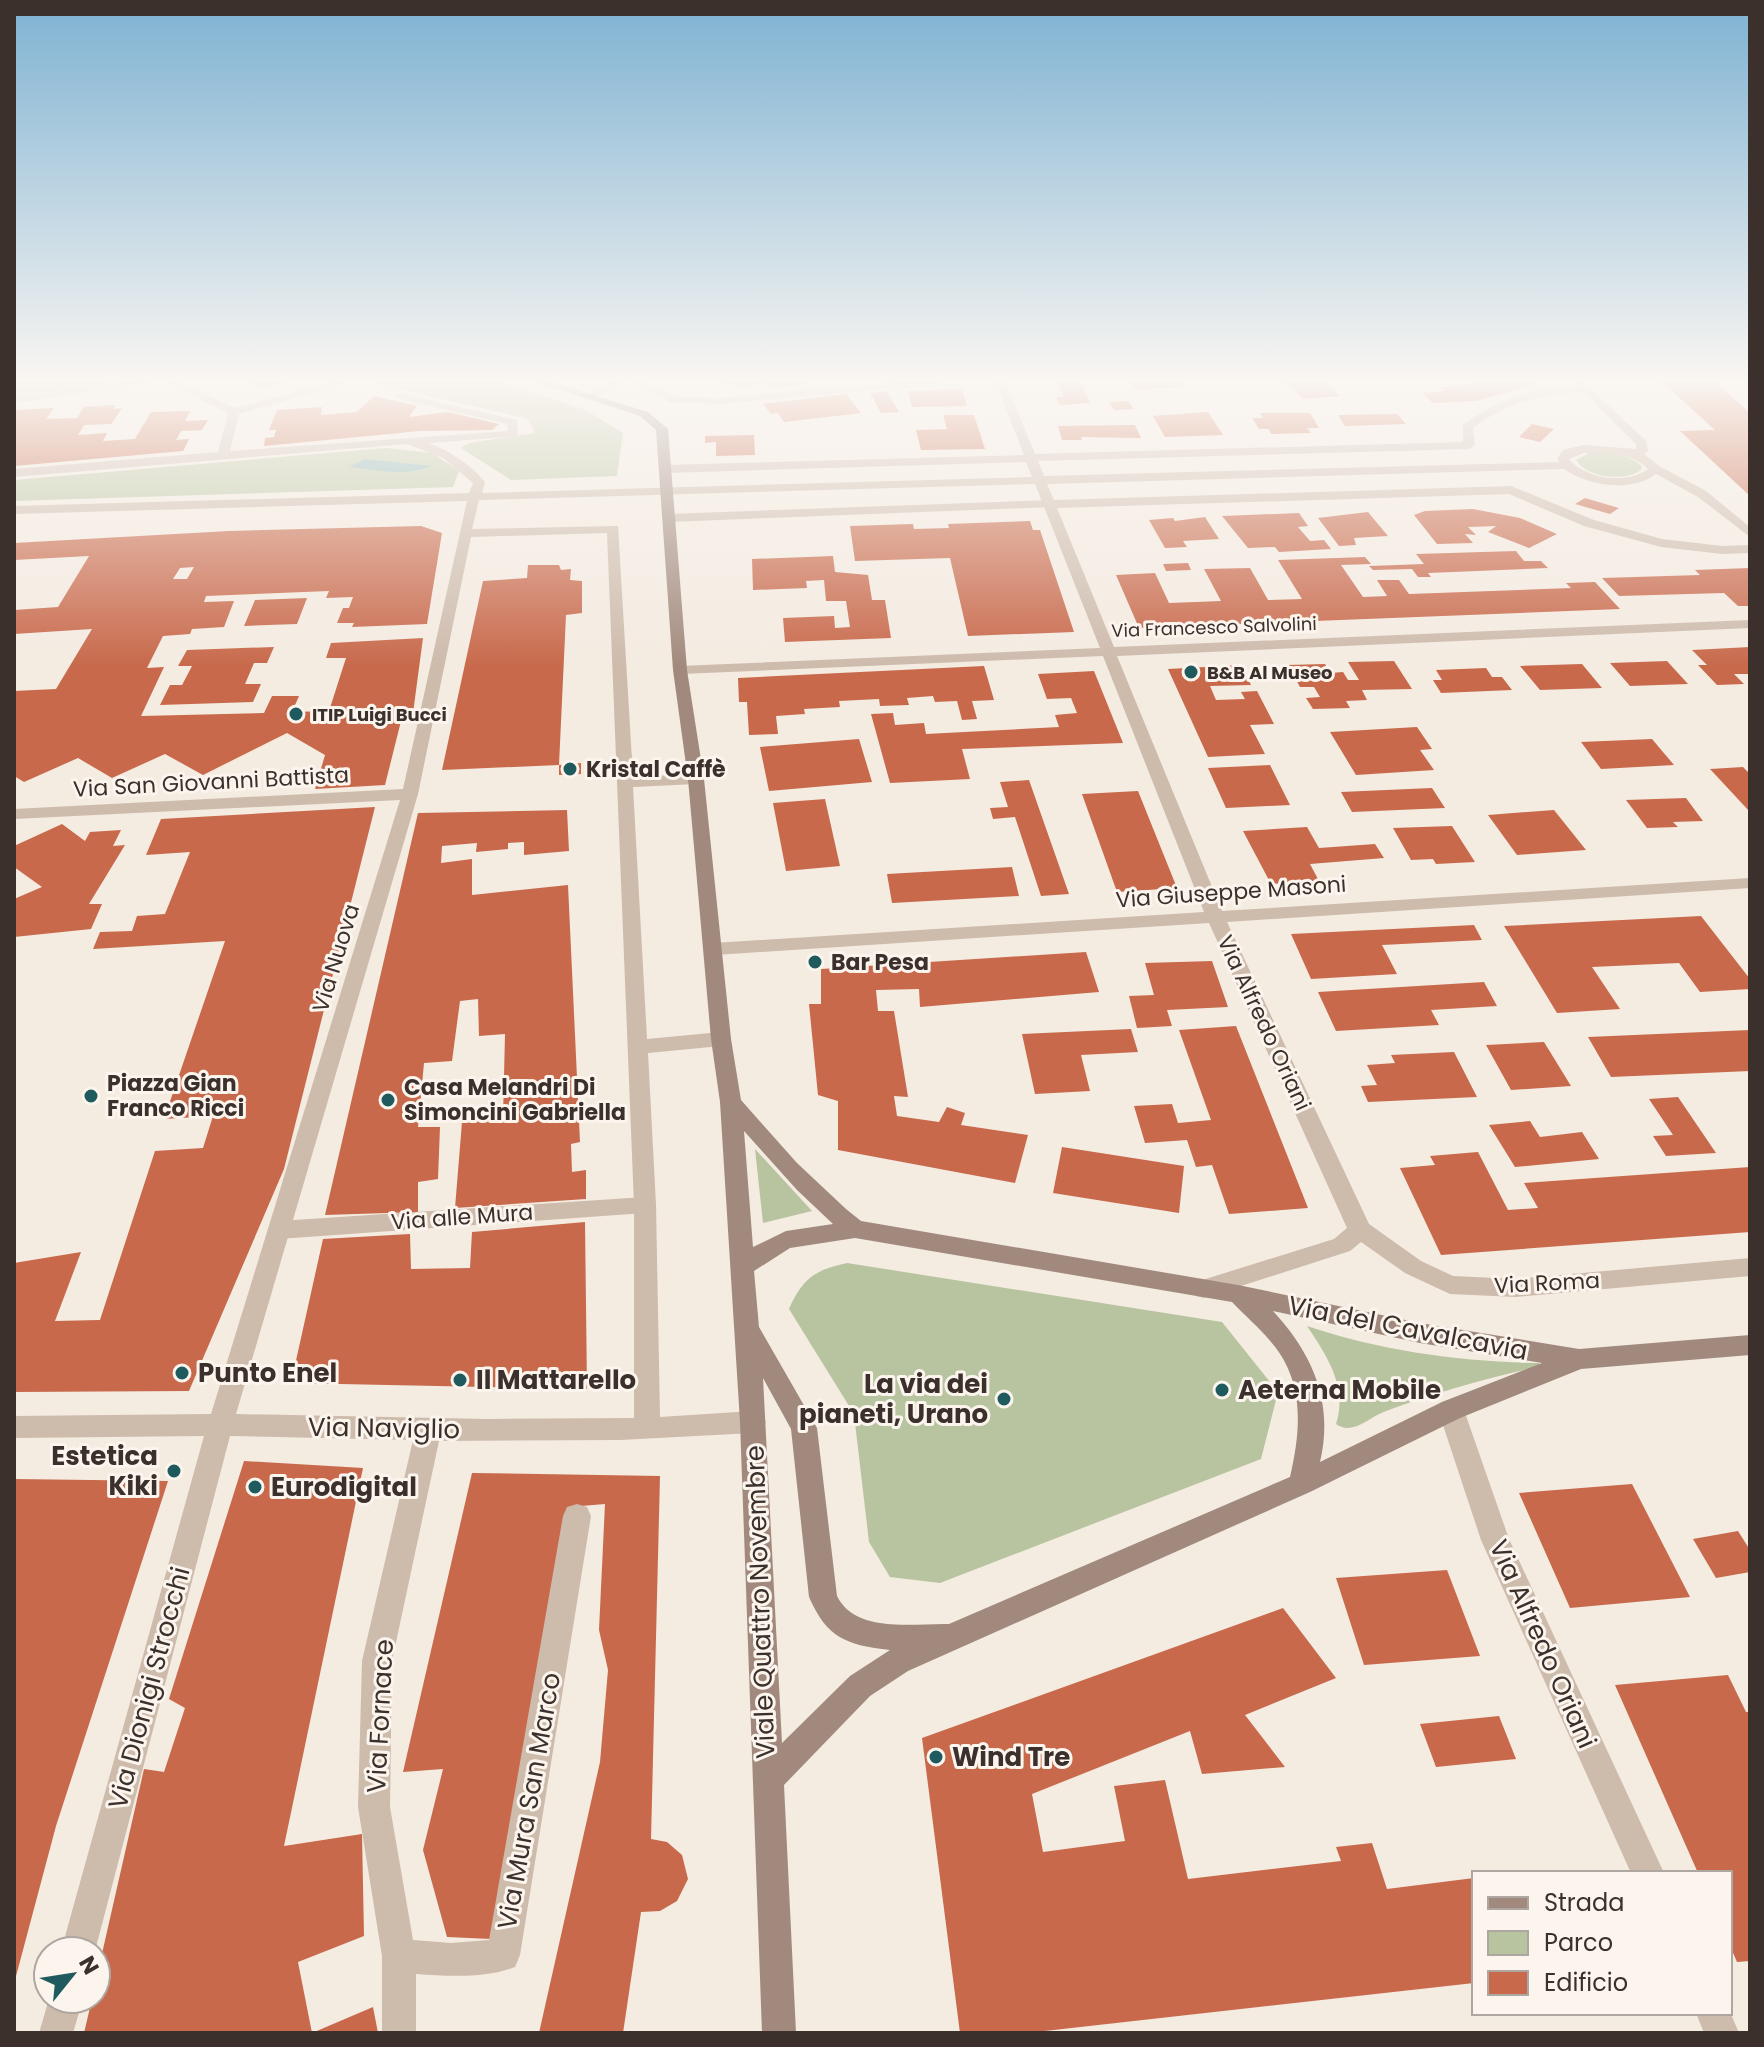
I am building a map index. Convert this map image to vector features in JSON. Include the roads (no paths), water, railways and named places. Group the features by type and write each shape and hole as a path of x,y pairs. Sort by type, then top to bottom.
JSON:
{"main road":[{"path":"667,477 680,670 696,779 721,1039 731,1102 741,1269"},
{"path":"731,1102 790,1172 820,1202 855,1229"},
{"path":"741,1269 767,1249 786,1240 855,1229"},
{"name":"Via del Cavalcavia","path":"855,1229 1238,1294 1378,1325 1579,1359 1750,1345"},
{"name":"Viale Quattro Novembre","path":"741,1269 753,1422 766,1781"},
{"path":"1238,1294 1284,1338 1298,1359 1307,1384 1313,1405 1314,1429 1301,1484"},
{"path":"745,1325 804,1428 823,1597 833,1617 852,1630 956,1638"},
{"name":"Via del Cavalcavia","path":"1301,1484 1451,1410 1579,1359"},
{"name":"Viale Quattro Novembre","path":"766,1781 860,1686 898,1661 1301,1484"},
{"path":"766,1781 773,1837 779,2033"}],"street":[{"path":"474,477 479,482 474,498"},
{"path":"14,510 1132,477"},
{"path":"1590,477 1625,481 1646,477"},
{"path":"1669,477 1702,494 1750,533"},
{"name":"Via Alfredo Oriani","path":"1039,479 1215,917 1360,1230"},
{"path":"668,518 1511,490 1589,523 1661,543 1722,550 1750,549"},
{"name":"Via Nuova","path":"220,1425 410,794 474,498"},
{"path":"466,533 613,529 645,1205 647,1428"},
{"name":"Via Francesco Salvolini","path":"680,670 1750,624"},
{"path":"625,782 696,779"},
{"name":"Via San Giovanni Battista","path":"14,814 410,794"},
{"name":"Via Giuseppe Masoni","path":"714,949 1750,883"},
{"path":"637,1047 721,1039"},
{"name":"Via alle Mura","path":"279,1230 645,1205"},
{"path":"1204,1289 1342,1245 1360,1230"},
{"name":"Via Roma","path":"1360,1230 1413,1267 1450,1285 1516,1288 1750,1267"},
{"name":"Via Alfredo Oriani","path":"1451,1410 1495,1540 1647,1871"},
{"name":"Via Naviglio","path":"14,1427 220,1425 428,1431 647,1428 753,1422"},
{"name":"Via Dionigi Strocchi","path":"82,1935 220,1425"},
{"name":"Via Fornace","path":"399,1956 374,1807 377,1661 428,1431"},
{"name":"Via Mura San Marco","path":"399,1956 451,1960 503,1955 577,1516"},
{"path":"399,1956 399,2033"}],"place":[{"name":"B&B Al Museo","path":"1191,672"},
{"name":"ITIP Luigi Bucci","path":"296,714"},
{"name":"Kristal Caffè","path":"570,769"},
{"name":"Bar Pesa","path":"815,962"},
{"name":"Piazza Gian Franco Ricci","path":"91,1096"},
{"name":"Casa Melandri Di Simoncini Gabriella","path":"388,1100"},
{"name":"Punto Enel","path":"182,1373"},
{"name":"Il Mattarello","path":"460,1380"},
{"name":"Aeterna Mobile","path":"1222,1390"},
{"name":"La via dei pianeti, Urano","path":"1004,1399"},
{"name":"Estetica Kiki","path":"174,1471"},
{"name":"Eurodigital","path":"255,1487"},
{"name":"Wind Tre","path":"936,1757"}]}
